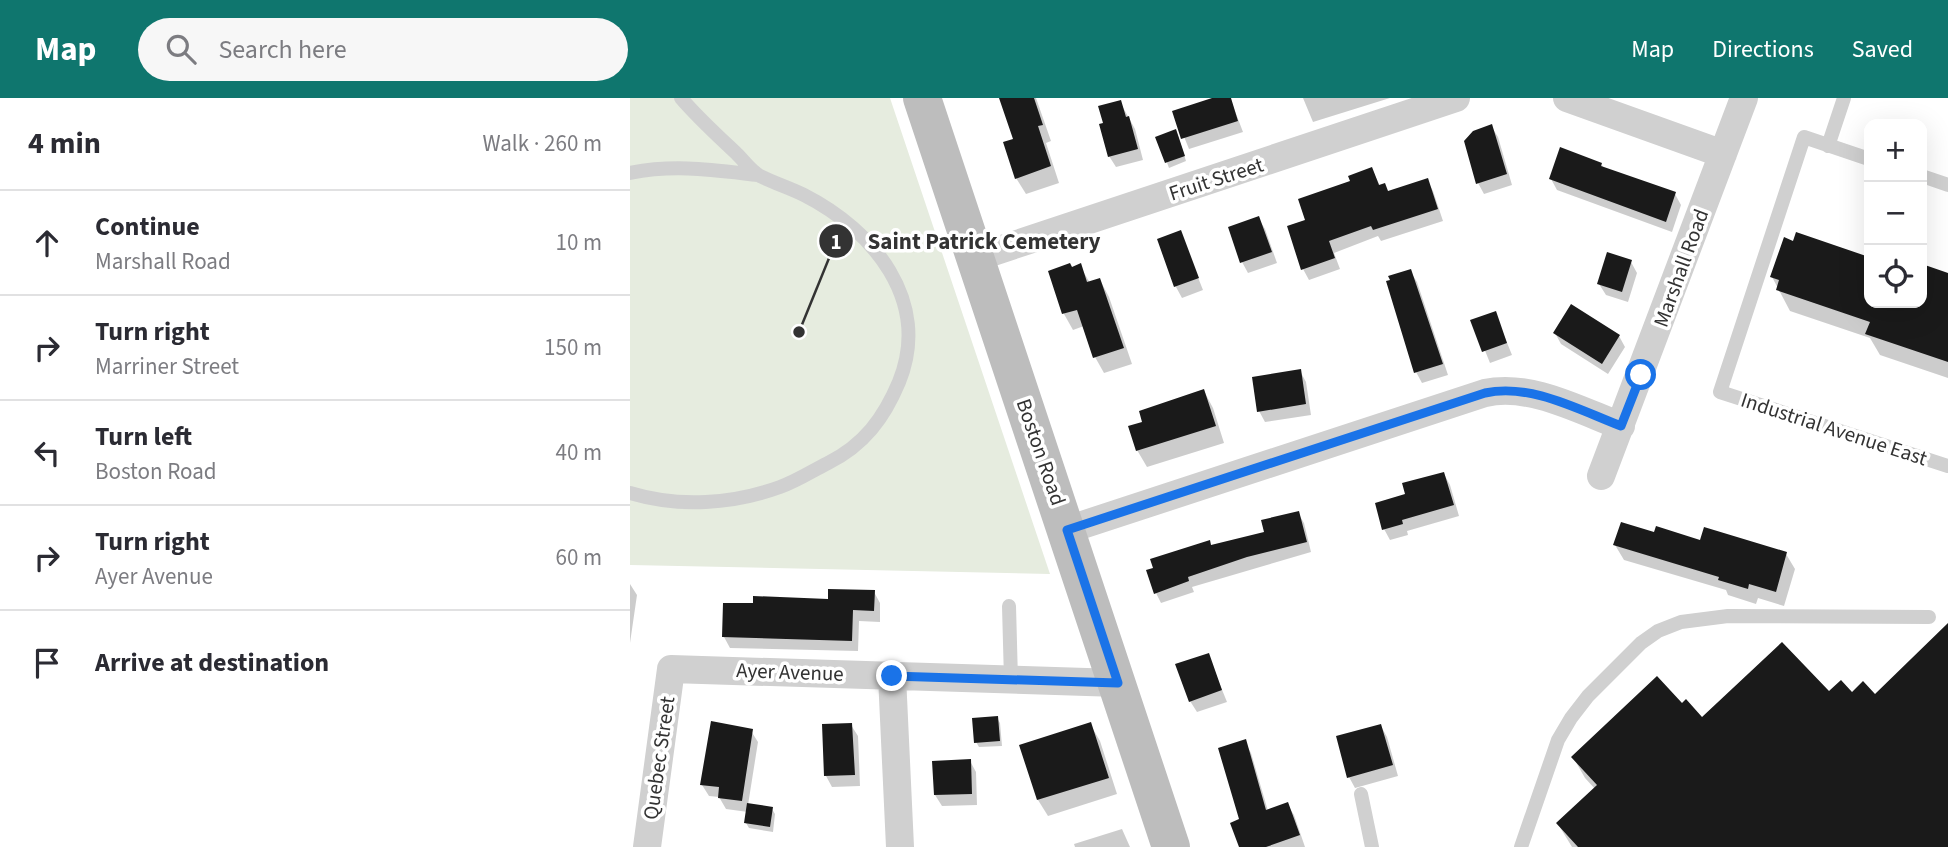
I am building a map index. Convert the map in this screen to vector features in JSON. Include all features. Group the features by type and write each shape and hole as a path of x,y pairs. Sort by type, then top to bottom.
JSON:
{"main road":[{"name":"Boston Road","path":"922,98 1171,847"}],"street":[{"name":"Fruit Street","path":"975,258 1457,98"},
{"path":"1567,98 1723,154"},
{"name":"Marshall Road","path":"1601,476 1744,98"},
{"path":"1067,530 1503,389 1522,390 1621,426"},
{"name":"Ayer Avenue","path":"671,668 1118,683"},
{"name":"Quebec Street","path":"647,847 671,668"},
{"path":"892,676 900,847"}],"lane":[{"path":"681,98 758,175"},
{"path":"1844,98 1828,146 1864,157"},
{"name":"Industrial Avenue East","path":"1828,146 1804,137 1720,392 1948,466"},
{"path":"630,173 688,167 758,175 805,195 842,219 872,245 894,276 908,315 904,371 888,409 868,436 833,461 781,486 739,499 683,504 630,494"},
{"path":"1927,178 1948,185"},
{"path":"1009,606 1011,680"},
{"path":"1521,847 1559,740 1571,718 1588,696 1641,643 1658,631 1681,622 1728,616 1929,617"},
{"path":"1361,794 1371,847"}],"shaded area":[{"path":"630,98 890,98 1050,574 630,565"}],"building":[{"path":"999,98 1034,98 1043,125 1038,126 1051,166 1015,179 1003,142 1013,139"},
{"path":"1212,98 1231,98 1238,121 1181,139 1172,111"},
{"path":"1121,100 1126,117 1129,116 1138,149 1108,157 1099,124 1103,123 1098,106"},
{"path":"1492,124 1507,174 1476,184 1464,141 1473,131"},
{"path":"1176,129 1185,156 1165,163 1155,137"},
{"path":"1560,147 1602,163 1601,166 1676,192 1666,222 1549,179"},
{"path":"1372,167 1379,185 1385,183 1388,191 1428,178 1438,209 1373,230 1371,226 1329,241 1335,258 1301,270 1287,226 1305,220 1298,199 1350,181 1348,176"},
{"path":"1259,216 1272,252 1240,263 1228,227"},
{"path":"1181,230 1199,278 1174,287 1157,239"},
{"path":"1796,232 1864,255 1864,308 1927,308 1927,266 1948,273 1948,362 1865,334 1870,322 1776,290 1779,280 1770,277 1784,237 1793,241"},
{"path":"1607,252 1632,260 1622,292 1597,284"},
{"path":"1070,263 1072,267 1081,263 1087,282 1100,278 1124,348 1093,358 1077,310 1062,314 1048,271"},
{"path":"1411,269 1443,364 1414,373 1386,281 1390,280 1388,276"},
{"path":"1571,304 1620,335 1602,364 1553,333"},
{"path":"1496,311 1507,343 1482,352 1470,320"},
{"path":"1301,369 1306,404 1257,412 1252,377"},
{"path":"1204,389 1216,426 1136,451 1128,426 1142,422 1139,411"},
{"path":"1444,472 1454,505 1402,520 1403,524 1382,530 1375,503 1405,494 1402,483"},
{"path":"1299,511 1307,542 1247,557 1188,577 1189,581 1154,594 1146,570 1153,568 1150,559 1210,540 1211,545 1264,532 1261,520"},
{"path":"1621,522 1654,532 1656,526 1700,540 1704,527 1787,552 1776,592 1749,584 1748,589 1718,580 1719,577 1613,545"},
{"path":"828,589 875,590 874,611 853,610 852,641 722,637 723,603 753,603 753,596 828,599"},
{"path":"1948,623 1948,847 1578,847 1556,823 1597,785 1571,757 1657,676 1682,703 1686,699 1702,717 1782,642 1829,691 1841,680 1852,692 1863,681 1875,694"},
{"path":"1209,653 1222,690 1189,702 1175,664"},
{"path":"998,716 1000,741 974,743 972,718"},
{"path":"711,721 753,729 742,801 718,798 719,787 700,785"},
{"path":"1091,722 1109,778 1037,800 1019,745"},
{"path":"852,723 855,775 824,776 822,724"},
{"path":"1381,724 1393,765 1347,778 1336,736"},
{"path":"1246,739 1266,810 1288,802 1300,835 1266,847 1239,847 1230,823 1239,819 1218,748"},
{"path":"971,759 972,794 934,795 932,761"},
{"path":"747,803 773,807 770,827 744,823"}],"place":[{"name":"Saint Patrick Cemetery","path":"799,332"}],"route":[{"path":"892,676 1118,683 1067,530 1503,389 1522,390 1621,426 1641,375"}]}
